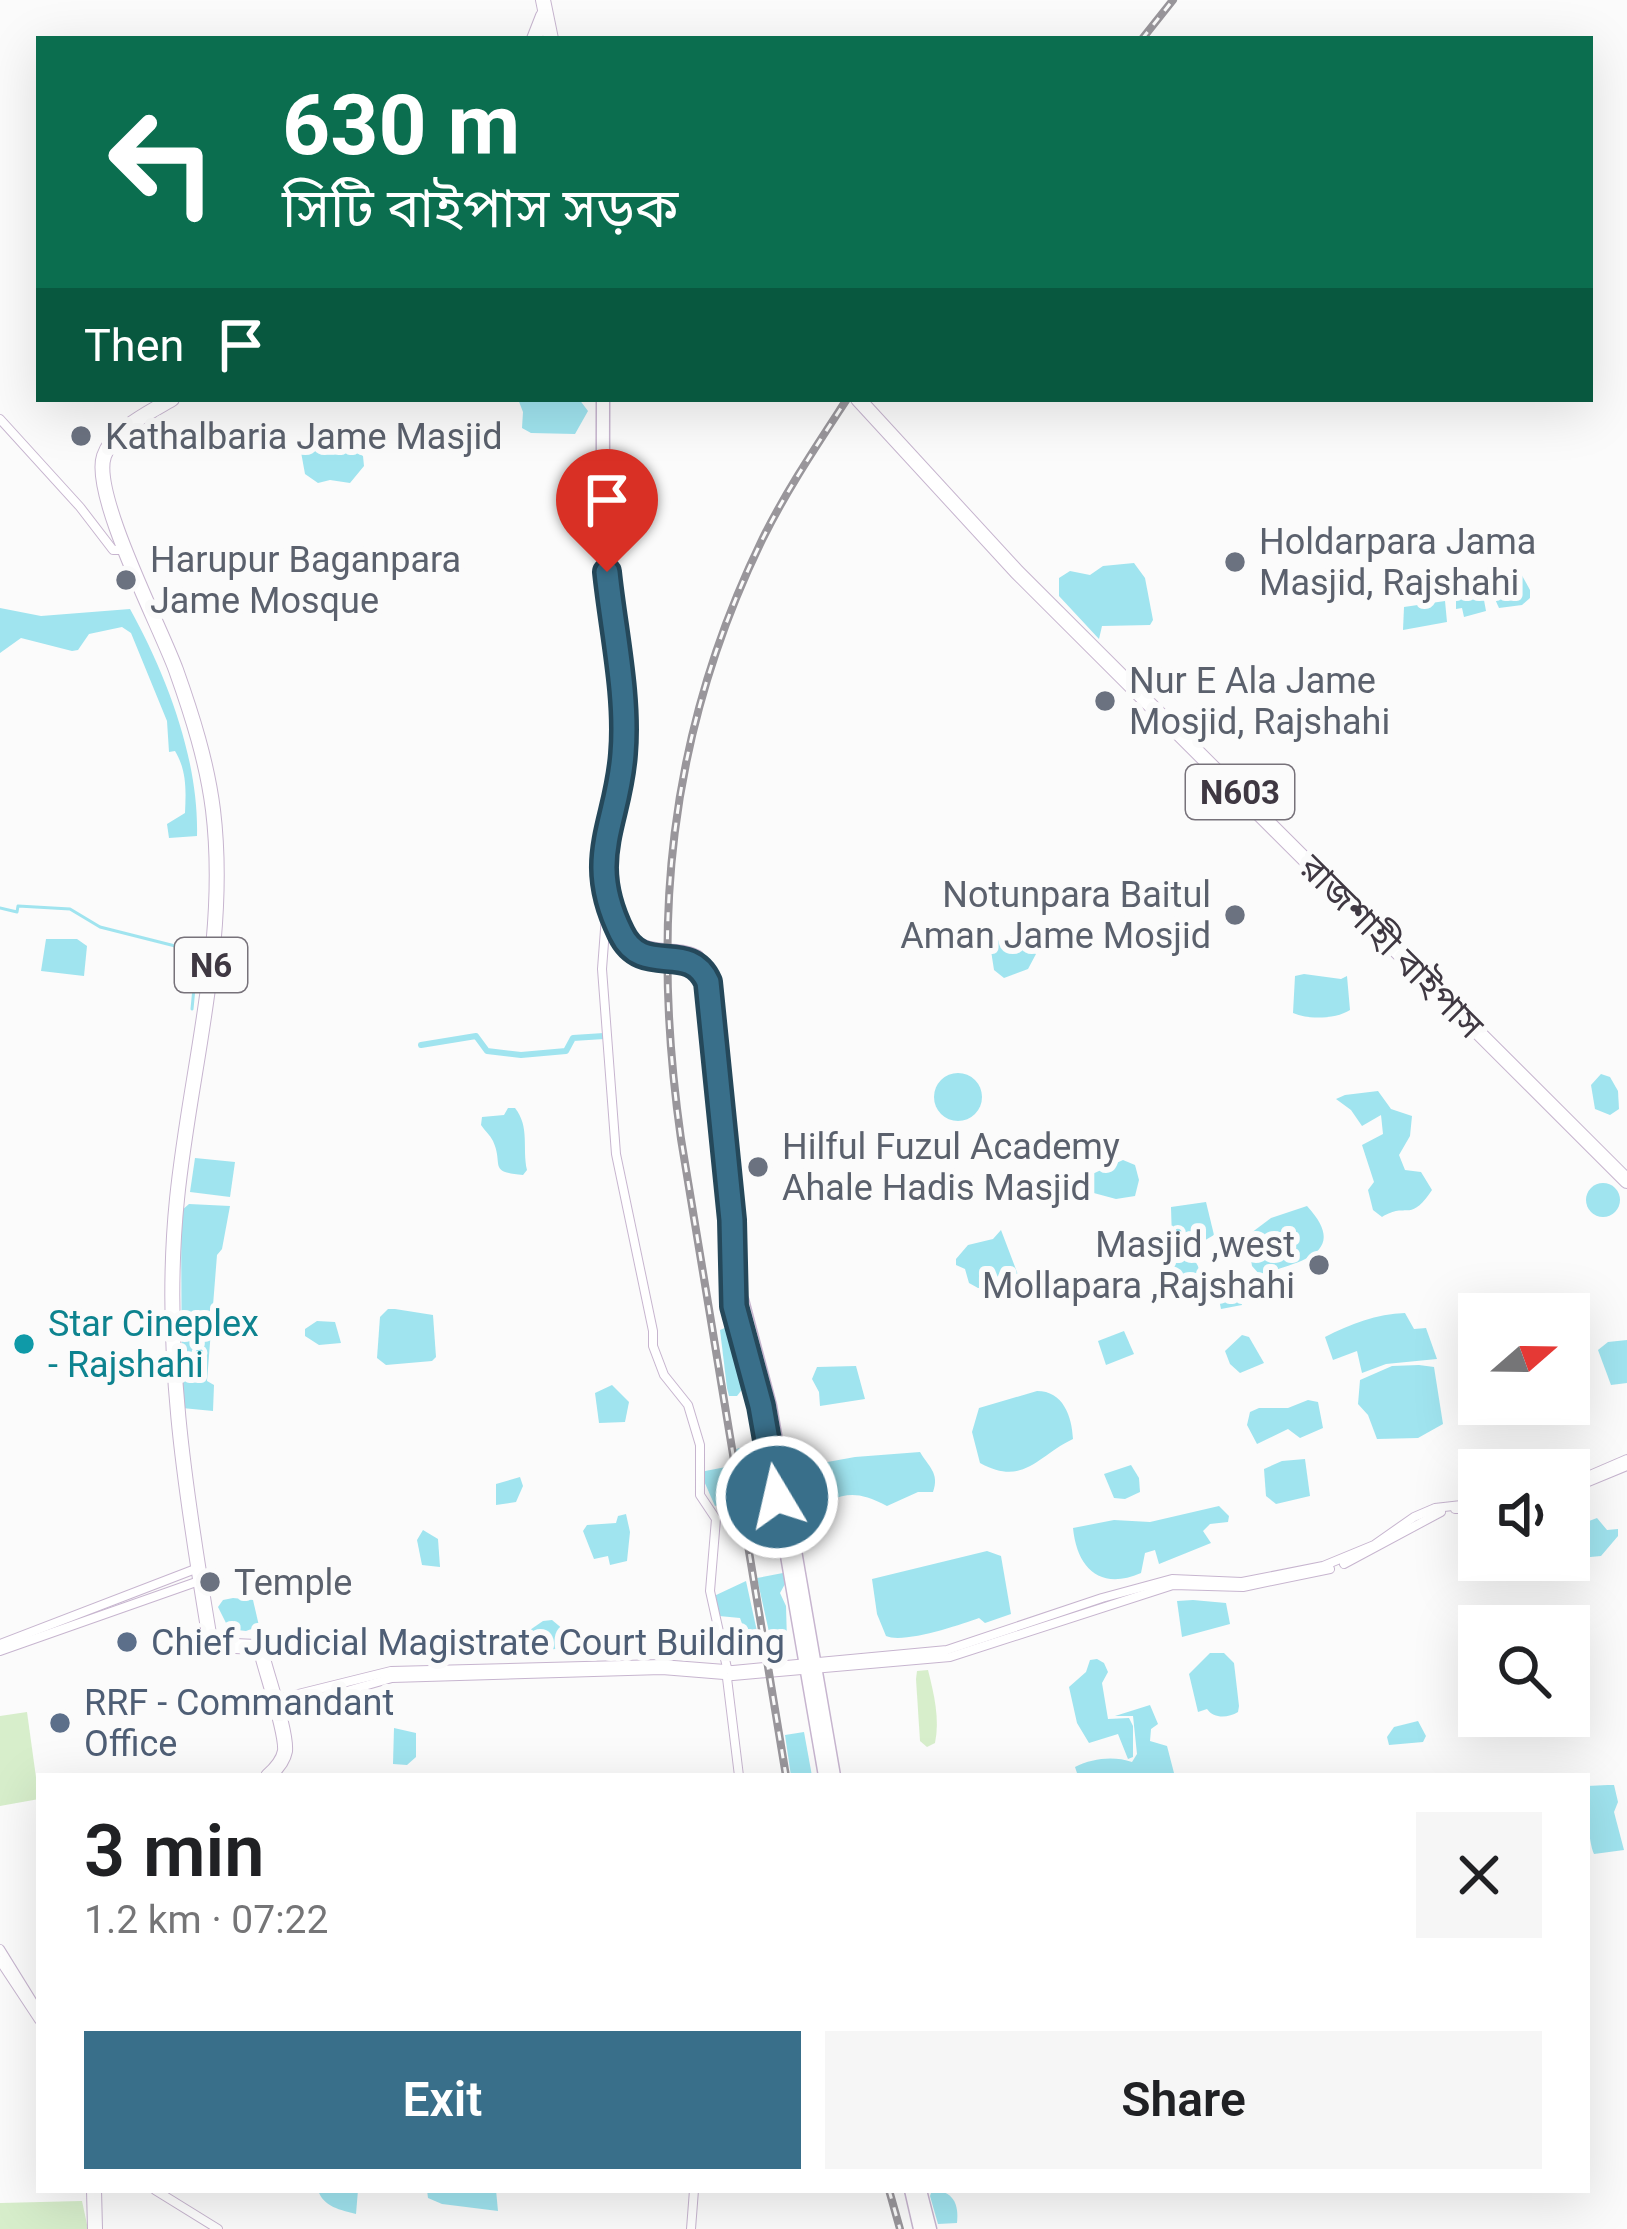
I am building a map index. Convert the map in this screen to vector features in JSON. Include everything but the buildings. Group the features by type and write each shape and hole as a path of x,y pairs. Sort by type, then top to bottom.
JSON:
{"highway":[{"name":"N6","path":"155,402 105,439 92,475 96,494 175,667 200,744 218,848 218,916 177,1198 173,1273 178,1419 209,1634 214,1645 257,1647 285,1750 271,1773"},
{"name":"N6","path":"123,551 104,492 102,460 123,431 167,402"},
{"name":"রাজশাহী বাইপাস","path":"861,402 1017,572 1627,1181"},
{"path":"90,2193 92,2229"}],"main road":[{"path":"607,402 607,572 623,752 603,850 608,896 619,930 635,953 687,960 698,966 708,982 731,1207 734,1306 761,1406 811,1666"},
{"path":"607,402 610,510 629,751 610,850 613,891 632,940 651,950 691,953 713,976 739,1201 742,1304 770,1406 829,1773"},
{"path":"915,2193 920,2229"},
{"path":"916,2193 930,2229"}],"street":[{"path":"0,419 113,550 123,551"},
{"path":"608,896 602,969 620,1175 653,1330 652,1346 664,1375 688,1405 700,1445 700,1495 716,1519 710,1591 728,1673 739,1773"},
{"path":"1590,1478 1627,1463"},
{"path":"275,1706 392,1678 662,1670 728,1673 953,1649 1172,1579 1242,1582 1323,1566 1374,1545 1414,1517 1435,1508 1458,1507"},
{"path":"0,1648 197,1575"},
{"path":"0,1949 36,2011"},
{"path":"0,1961 36,2012"},
{"path":"159,2193 218,2229"},
{"path":"691,2229 694,2193"}],"green space":[{"path":"928,1670 937,1725 935,1743 927,1747 920,1741 916,1679 917,1671"},
{"path":"27,1712 36,1800 0,1806 0,1716"},
{"path":"82,2201 88,2229 0,2229 0,2203"}],"water":[{"path":"519,402 581,402 588,411 575,434 531,433 522,428"},
{"path":"311,429 363,456 364,466 350,483 318,483 305,474 301,452"},
{"path":"1134,563 1145,578 1153,620 1150,625 1102,626 1099,639 1059,596 1059,578 1070,571 1090,575 1103,566"},
{"path":"1519,570 1530,598 1522,605 1499,608 1490,588 1500,576"},
{"path":"1478,588 1486,611 1464,617 1462,608 1456,609 1456,595"},
{"path":"1445,601 1447,622 1403,630 1404,607"},
{"path":"0,608 41,616 130,609 178,719 193,778 197,836 169,838 167,824 185,813 184,774 175,751 169,752 167,721 131,633 122,627 89,634 72,651 21,638 0,653"},
{"path":"1021,936 1036,954 1028,969 1004,978 994,970 990,944"},
{"path":"46,939 77,939 87,946 84,976 41,971"},
{"path":"1295,976 1347,976 1350,1010 1322,1018 1293,1013"},
{"path":"958,1073 975,1080 982,1097 975,1114 958,1121 941,1114 934,1097 941,1080"},
{"path":"1601,1074 1610,1077 1618,1091 1619,1109 1610,1115 1595,1109 1591,1085"},
{"path":"1378,1091 1391,1109 1412,1116 1410,1136 1399,1155 1405,1170 1421,1172 1432,1190 1413,1209 1382,1217 1373,1210 1368,1190 1374,1182 1362,1145 1383,1134 1381,1115 1362,1126 1336,1099"},
{"path":"508,1108 515,1108 522,1123 527,1170 523,1175 501,1169 493,1141 481,1125 482,1117 504,1115"},
{"path":"195,1158 235,1162 230,1197 190,1192"},
{"path":"1123,1160 1135,1165 1139,1180 1135,1196 1116,1199 1090,1192 1088,1176"},
{"path":"1603,1183 1615,1188 1620,1200 1615,1212 1603,1217 1591,1212 1586,1200 1591,1188"},
{"path":"1206,1202 1214,1235 1195,1246 1179,1247 1172,1240 1171,1207"},
{"path":"189,1204 230,1206 217,1255 207,1381 214,1385 213,1411 182,1408 181,1211"},
{"path":"1307,1206 1320,1223 1321,1246 1302,1261 1260,1275 1252,1266 1247,1236 1271,1218"},
{"path":"1001,1230 1020,1280 1013,1287 978,1288 969,1283 956,1259 968,1245 993,1239"},
{"path":"1183,1256 1194,1261 1199,1272 1194,1283 1183,1288 1172,1283 1167,1272 1172,1261"},
{"path":"1229,1278 1236,1284 1242,1305 1221,1309 1216,1284"},
{"path":"395,1309 433,1315 436,1357 432,1361 386,1365 377,1358 380,1317"},
{"path":"1405,1313 1414,1329 1426,1328 1437,1359 1386,1364 1362,1373 1357,1351 1333,1360 1325,1337 1364,1320"},
{"path":"317,1321 335,1322 341,1343 319,1345 305,1336 305,1329"},
{"path":"727,1327 747,1383 737,1396 729,1396 727,1388 720,1330"},
{"path":"1124,1331 1134,1354 1106,1365 1098,1341"},
{"path":"1242,1335 1249,1337 1264,1363 1240,1373 1225,1351"},
{"path":"1627,1340 1627,1383 1611,1385 1598,1350 1608,1342"},
{"path":"856,1366 865,1399 820,1406 812,1379 817,1367"},
{"path":"1392,1366 1434,1367 1443,1424 1418,1438 1377,1439 1358,1404 1360,1380"},
{"path":"612,1385 629,1402 625,1422 599,1423 595,1393"},
{"path":"1037,1391 1060,1400 1073,1439 1019,1470 995,1470 980,1463 972,1432 979,1408"},
{"path":"1308,1400 1318,1402 1323,1428 1300,1438 1288,1429 1257,1444 1247,1425 1250,1412 1288,1408"},
{"path":"746,1449 758,1465 753,1473 761,1499 756,1504 735,1450"},
{"path":"920,1452 934,1475 933,1492 918,1492 887,1506 854,1495 805,1511 798,1506 798,1495 815,1477 811,1465"},
{"path":"1305,1459 1310,1496 1276,1504 1266,1496 1264,1469"},
{"path":"1131,1465 1140,1492 1114,1498 1104,1474"},
{"path":"731,1466 737,1498 715,1506 700,1472"},
{"path":"520,1477 523,1486 516,1502 496,1505 496,1484"},
{"path":"1219,1506 1229,1516 1228,1522 1210,1524 1203,1531 1211,1543 1159,1564 1155,1550 1145,1553 1141,1573 1126,1578 1093,1572 1075,1542 1073,1528 1114,1520 1150,1522"},
{"path":"626,1514 630,1532 627,1561 610,1565 608,1556 594,1559 583,1531 587,1525 616,1523 618,1516"},
{"path":"1597,1518 1607,1530 1618,1529 1618,1536 1601,1556 1590,1557 1590,1521"},
{"path":"423,1530 438,1539 440,1567 422,1565 417,1540"},
{"path":"987,1551 1001,1556 1011,1614 918,1636 886,1636 872,1579"},
{"path":"783,1573 785,1584 780,1593 786,1606 787,1641 782,1644 771,1641 757,1578"},
{"path":"746,1581 758,1636 749,1643 740,1618 719,1616 714,1596"},
{"path":"233,1598 253,1600 259,1626 246,1631 229,1629 218,1607"},
{"path":"1177,1601 1226,1603 1230,1624 1182,1637"},
{"path":"552,1620 564,1630 565,1646 548,1651 529,1646 527,1632"},
{"path":"1210,1653 1224,1653 1234,1663 1239,1706 1234,1714 1198,1712 1189,1674"},
{"path":"1097,1659 1108,1672 1102,1683 1108,1719 1129,1718 1133,1726 1133,1757 1128,1759 1118,1734 1089,1743 1077,1723 1069,1687 1086,1672 1090,1660"},
{"path":"1150,1705 1158,1724 1151,1729 1150,1741 1167,1746 1174,1773 1077,1773 1075,1767 1089,1762 1132,1762 1137,1754 1133,1716 1115,1716"},
{"path":"1418,1721 1426,1736 1423,1742 1389,1745 1387,1737 1394,1727"},
{"path":"394,1728 416,1733 416,1757 407,1765 393,1764"},
{"path":"804,1732 811,1773 791,1773 785,1735"},
{"path":"1614,1785 1618,1802 1614,1812 1624,1850 1594,1854 1590,1786"},
{"path":"358,2193 356,2214 328,2204 320,2196"},
{"path":"427,2193 496,2193 498,2211 442,2204 428,2198"},
{"path":"945,2193 953,2199 957,2223 938,2224 930,2196"}],"waterway":[{"path":"0,908 17,912 18,906 70,909 100,927 191,950 197,956 192,1009"},
{"path":"421,1045 476,1036 487,1051 521,1055 566,1051 573,1038 604,1036"}],"railway":[{"path":"1144,36 1173,0"},
{"path":"786,1773 681,1139 672,1060 668,908 687,760 730,613 771,522 845,402"},
{"path":"890,2193 900,2229"}],"place":[{"name":"Kathalbaria Jame Masjid","path":"81,436"},
{"name":"Holdarpara Jama Masjid, Rajshahi","path":"1235,562"},
{"name":"Harupur Baganpara Jame Mosque","path":"126,580"},
{"name":"Nur E Ala Jame Mosjid, Rajshahi","path":"1105,701"},
{"name":"Notunpara Baitul Aman Jame Mosjid","path":"1235,915"},
{"name":"Hilful Fuzul Academy Ahale Hadis Masjid","path":"758,1167"},
{"name":"Masjid ,west Mollapara ,Rajshahi","path":"1319,1265"},
{"name":"Star Cineplex - Rajshahi","path":"24,1344"},
{"name":"Temple","path":"210,1582"},
{"name":"Chief Judicial Magistrate Court Building","path":"127,1642"},
{"name":"RRF - Commandant Office","path":"60,1723"}],"route":[{"path":"607,572 623,752 603,850 608,896 619,930 635,953 687,960 698,966 708,982 732,1220 734,1306 761,1406 777,1497"}]}
